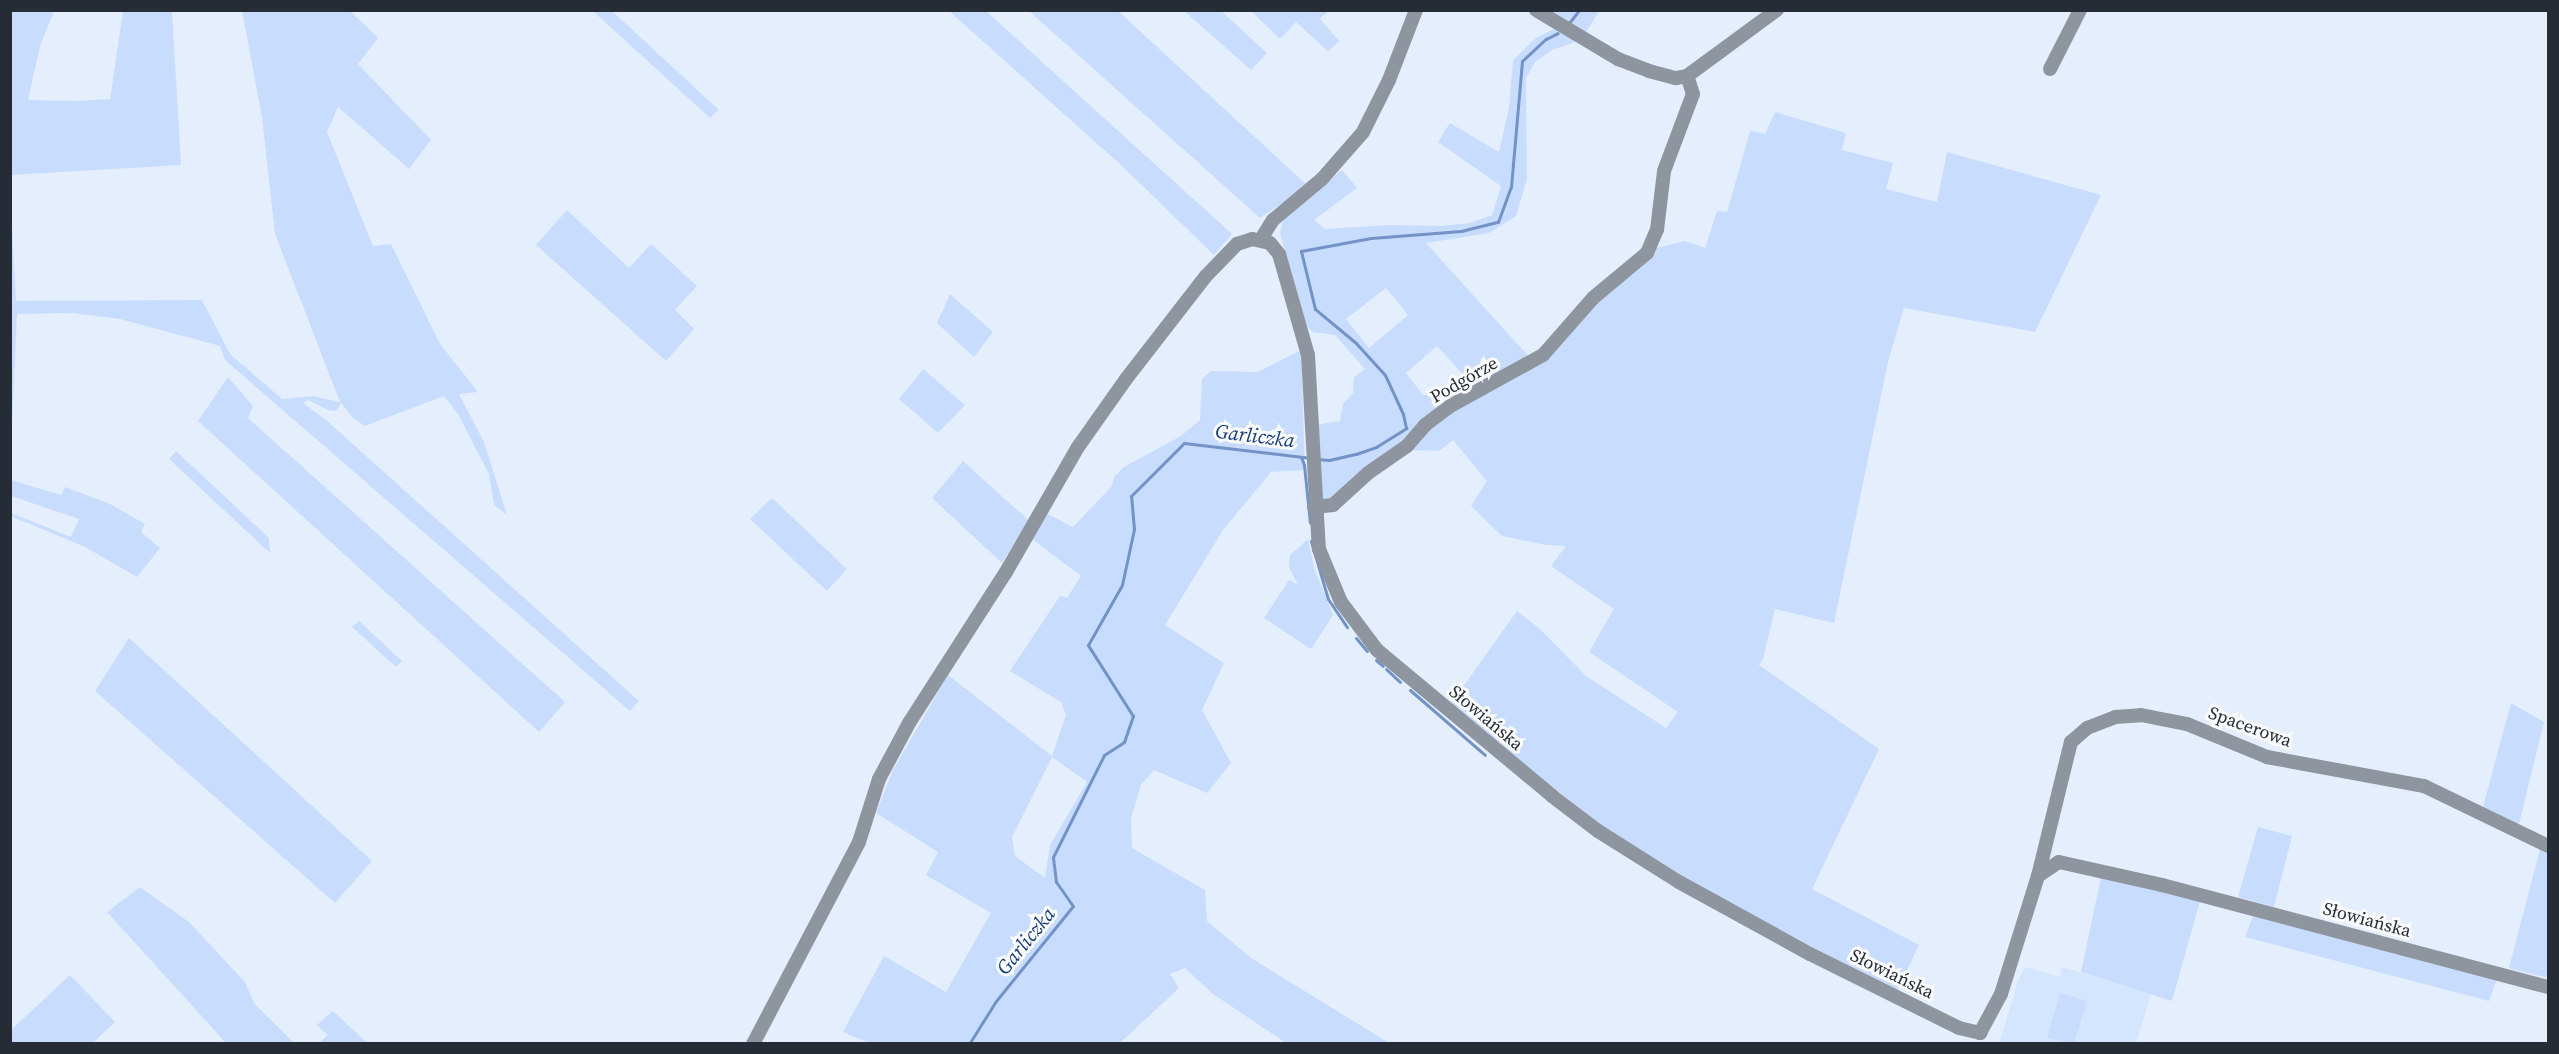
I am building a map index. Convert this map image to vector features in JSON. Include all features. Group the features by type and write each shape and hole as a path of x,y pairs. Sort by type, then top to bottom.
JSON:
{"street":[{"path":"1536,10 1585,41 1649,71 1676,78 1687,76 1777,10"},
{"path":"2050,69 2080,10"},
{"path":"753,1044 854,852 879,779 909,723 1006,572 1078,447 1140,361 1223,257 1244,241 1261,240 1273,220 1345,157 1373,115 1413,12"},
{"name":"Podgórze","path":"1314,507 1333,505 1368,473 1407,446 1425,425 1452,405 1543,355 1593,298 1647,253 1654,240 1662,199 1664,171 1693,94 1687,76"},
{"name":"Słowiańska","path":"1261,240 1270,243 1279,254 1308,355 1314,507 1319,549 1341,602 1377,650 1552,796 1598,831 1722,907 1980,1038 2001,994 2038,876 2060,862 2162,885 2548,987"},
{"name":"Spacerowa","path":"2038,876 2071,742 2087,728 2115,717 2141,715 2187,724 2267,757 2424,786 2548,846"}],"shaded area":[{"path":"11,10 54,11 40,46 28,100 77,101 110,99 123,11 172,11 181,165 11,175"},
{"path":"242,11 350,11 378,38 358,64 431,140 409,169 338,107 327,132 373,246 391,244 440,344 478,392 459,394 484,442 507,515 494,505 489,474 458,414 444,396 365,426 354,419 341,403 336,411 328,410 308,400 303,403 326,420 639,701 630,711 225,360 220,346 120,319 72,313 17,314 11,445 11,209 16,301 202,300 230,354 282,399 312,396 340,402 275,234 262,117"},
{"path":"593,11 612,11 719,110 710,118"},
{"path":"949,11 986,11 1232,234 1214,255 1122,166"},
{"path":"1029,11 1118,11 1308,186 1260,218"},
{"path":"1184,11 1221,11 1267,53 1251,70"},
{"path":"1251,11 1328,11 1320,19 1339,41 1328,51 1296,22 1280,39"},
{"path":"1547,11 1599,11 1585,34"},
{"path":"1556,28 1578,41 1552,50 1535,62 1526,78 1527,179 1516,216 1489,233 1426,243 1531,359 1476,389 1437,346 1406,373 1423,395 1435,395 1439,407 1412,434 1338,496 1322,501 1321,456 1315,425 1340,421 1343,404 1353,393 1354,377 1365,369 1335,335 1312,332 1306,324 1280,233 1284,218 1342,170 1357,188 1314,220 1325,229 1389,225 1442,226 1470,223 1492,215 1501,186 1438,142 1450,123 1499,152 1509,107 1513,60 1536,38","holes":["1386,288 1408,315 1369,348 1346,319"]},
{"path":"1775,112 1846,133 1842,150 1893,163 1886,189 1937,202 1947,152 2101,195 2035,332 1904,308 1888,362 1834,623 1775,609 1763,659 1759,665 1879,749 1812,889 1919,945 1897,991 1724,901 1599,824 1450,705 1517,611 1540,629 1586,676 1666,728 1678,712 1589,652 1614,609 1551,566 1566,546 1546,545 1502,536 1471,506 1487,481 1453,440 1439,451 1407,450 1428,427 1541,360 1577,320 1656,248 1685,241 1705,248 1717,211 1727,212 1750,131 1765,134"},
{"path":"567,210 629,268 651,244 697,286 675,310 694,329 666,361 536,245"},
{"path":"950,294 993,332 974,357 937,323"},
{"path":"1301,350 1305,470 1271,472 1223,530 1165,625 1224,663 1202,710 1231,763 1207,793 1154,770 1141,785 1131,818 1132,848 1205,890 1207,921 1251,958 1389,1043 1286,1043 1213,994 1185,968 1170,974 1179,988 1120,1043 872,1044 843,1032 884,956 946,992 991,913 926,875 938,852 876,813 893,770 948,675 1052,756 1066,715 1061,702 1010,671 1060,596 1067,598 1081,576 1032,539 1046,513 1073,527 1112,486 1114,477 1124,467 1181,436 1200,420 1202,379 1211,371 1258,372","holes":["1052,757 1087,782 1050,845 1045,878 1015,856 1012,837"]},
{"path":"923,369 965,405 938,433 899,399"},
{"path":"228,377 253,406 248,418 565,702 539,732 198,421"},
{"path":"176,451 269,538 270,553 169,459"},
{"path":"963,461 1028,520 1002,563 932,498"},
{"path":"11,480 61,495 65,487 110,504 145,524 141,532 160,548 137,577 85,547 11,516 11,513 71,537 79,519 11,496"},
{"path":"772,498 847,569 827,591 750,519"},
{"path":"1308,539 1315,571 1333,615 1311,649 1264,618 1289,580 1298,585 1289,567 1290,555"},
{"path":"359,621 402,661 396,667 352,627"},
{"path":"129,638 372,861 335,903 95,691"},
{"path":"2511,703 2544,722 2519,824 2483,807"},
{"path":"2258,827 2292,836 2274,907 2238,897"},
{"path":"2541,845 2548,849 2548,978 2509,968"},
{"path":"2101,877 2200,901 2172,1001 2081,972"},
{"path":"140,887 189,922 245,982 254,1003 294,1043 226,1043 107,912"},
{"path":"2253,916 2497,979 2489,1001 2245,937"},
{"path":"2025,967 2060,977 2062,967 2151,994 2136,1043 1999,1044 2018,981"},
{"path":"70,975 115,1022 93,1043 11,1043 11,1030"},
{"path":"2060,993 2087,1001 2074,1043 2047,1038"},
{"path":"333,1011 367,1043 319,1043 328,1035 317,1025"}],"waterway":[{"name":"Garliczka","path":"1569,23 1579,10"},
{"name":"Garliczka","path":"1317,459 1329,460 1356,454 1376,447 1406,428 1403,414 1385,375 1356,343 1315,309 1301,251 1371,238 1461,231 1498,222 1511,187 1522,61 1546,39 1558,33"},
{"name":"Garliczka","path":"969,1044 996,1001 1073,906 1056,882 1053,857 1104,755 1124,742 1133,716 1088,645 1122,585 1134,529 1131,496 1184,443 1311,458"},
{"path":"1301,457 1304,465 1310,523"},
{"path":"1311,541 1328,599 1347,627"},
{"path":"1356,638 1367,651"},
{"path":"1376,660 1383,666"},
{"path":"1386,669 1400,682"},
{"path":"1410,690 1485,755"}]}
